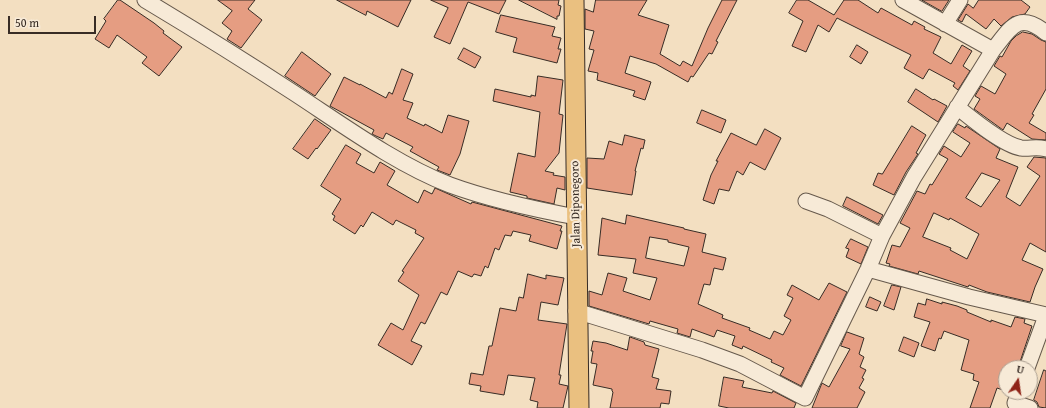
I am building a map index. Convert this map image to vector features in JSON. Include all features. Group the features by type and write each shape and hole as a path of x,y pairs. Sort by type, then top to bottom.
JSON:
{"main road":[{"name":"Jalan Diponegoro","path":"574,0 576,311 579,408"}],"street":[{"path":"903,0 993,50"},
{"path":"945,24 960,0"},
{"path":"149,1 236,55 360,137 417,169 450,184 517,206 576,217"},
{"path":"576,311 702,350 740,364 808,403 882,236 914,177 993,50 1011,28 1020,22 1031,23 1040,27 1046,33"},
{"path":"957,108 986,129 1014,145 1021,148 1037,147 1046,149"},
{"path":"806,200 828,209 882,236"},
{"path":"868,270 1046,316 1030,360"},
{"path":"1016,401 1030,408"}],"building":[{"path":"118,0 154,23 164,31 163,33 182,47 159,76 142,63 147,57 117,35 109,48 95,39 106,21 104,19"},
{"path":"218,0 255,0 248,9 262,20 241,48 227,39 232,31 222,23 232,11"},
{"path":"337,0 411,0 398,27 367,11 366,15"},
{"path":"431,0 506,0 499,14 468,2 450,44 434,37 448,8"},
{"path":"519,0 559,0 558,5 561,6 559,16 557,16 557,19"},
{"path":"596,0 647,0 638,15 669,25 660,54 680,66 683,61 692,66 722,0 737,0 716,41 718,42 712,54 709,53 688,82 656,64 630,56 625,73 651,82 645,100 633,96 635,91 597,80 598,73 588,71 594,50 589,49 594,31 585,29 585,9 593,12"},
{"path":"797,0 808,0 834,15 844,0 858,0 878,13 881,8 912,25 914,21 925,27 924,29 941,37 933,53 951,64 962,45 972,51 963,66 970,71 958,90 953,86 955,83 929,69 923,79 904,68 911,55 837,18 829,32 818,25 806,52 792,46 803,21 789,13"},
{"path":"922,0 949,0 942,11"},
{"path":"979,0 1021,0 1030,7 1025,14 1012,17 1001,26 994,19 986,29 966,14 962,22 958,20 968,4 973,8"},
{"path":"501,15 555,27 552,36 561,38 558,49 561,49 557,63 513,52 517,38 496,32"},
{"path":"1023,32 1032,34 1046,42 1046,89 1032,114 1034,115 1029,123 1046,133 1046,140 1032,139 1007,123 1003,130 974,109 980,99 975,96 981,86 995,94 1006,74 994,66 1000,56 1002,57 1011,41"},
{"path":"857,45 868,52 861,64 850,57"},
{"path":"464,48 481,57 475,68 458,59"},
{"path":"302,52 331,74 315,96 285,76"},
{"path":"402,69 413,74 403,100 413,103 407,118 424,126 425,124 442,133 448,115 469,121 460,154 450,175 437,170 439,167 410,151 413,147 386,133 383,139 376,136 372,134 374,130 330,106 344,77 386,98 389,92 392,94"},
{"path":"538,76 563,80 559,114 563,115 559,153 545,171 554,173 553,175 565,177 565,190 557,188 554,204 527,198 527,196 510,192 518,153 535,157 540,112 493,101 495,89 531,97 531,95 535,96"},
{"path":"916,89 933,100 934,99 947,106 938,122 908,102"},
{"path":"702,110 726,120 721,133 697,123"},
{"path":"315,119 331,130 308,159 293,149"},
{"path":"958,124 965,128 966,126 1000,149 996,158 1018,167 1006,197 1020,206 1040,176 1027,167 1034,157 1046,158 1046,252 1030,243 1022,260 1043,269 1030,302 987,292 969,285 968,287 919,271 918,274 889,266 890,264 886,263 892,245 900,247 910,228 900,223 917,191 925,194 930,184 932,185 948,159 939,154 944,146 961,157 970,143 953,132","holes":["982,173 1000,180 981,207 966,198","934,213 949,220 950,218 979,234 967,259 950,250 951,248 923,237"]},
{"path":"912,126 926,135 916,153 918,154 906,172 894,195 873,185 878,173 882,174"},
{"path":"765,129 781,138 765,170 750,162 743,175 737,171 729,191 719,189 714,204 703,200 711,175 718,161 716,161 731,133 756,145"},
{"path":"625,135 645,140 643,149 641,148 635,171 632,195 587,188 587,158 604,159 609,141 622,145"},
{"path":"346,145 361,154 356,163 374,173 380,162 395,171 387,185 418,203 424,190 432,194 435,188 471,204 472,202 562,226 557,249 529,241 531,235 513,231 511,236 505,235 499,250 495,248 488,268 485,266 481,276 474,274 472,277 458,271 447,295 441,292 425,324 421,322 411,341 422,346 412,365 378,345 391,323 403,330 419,295 398,281 404,272 402,271 424,238 415,233 416,230 396,220 393,225 372,212 363,227 361,225 355,234 333,220 335,216 332,214 341,199 321,186"},
{"path":"847,197 883,215 878,224 843,206"},
{"path":"627,215 706,234 702,252 726,258 723,270 714,268 710,285 704,284 698,304 723,315 722,318 750,328 749,330 770,339 774,331 783,335 791,320 784,316 793,298 787,295 792,285 819,300 829,283 847,292 801,386 780,375 784,368 771,362 772,360 743,346 742,349 732,345 735,336 717,330 714,337 692,329 690,337 677,333 678,329 650,321 649,324 589,306 589,291 602,295 608,273 627,278 623,291 650,300 657,278 633,273 636,259 598,255 602,218 625,224","holes":["650,237 668,240 668,242 689,247 684,266 646,258"]},
{"path":"851,239 868,247 861,264 846,257 849,249 846,248"},
{"path":"528,274 546,279 546,275 564,278 558,305 541,302 538,320 567,324 559,375 561,375 559,384 568,386 563,408 537,408 538,402 530,400 535,378 508,375 504,395 480,391 481,386 469,384 471,373 483,375 489,346 492,346 500,308 516,311 519,297 523,298"},
{"path":"892,285 901,287 894,310 884,306"},
{"path":"870,297 881,302 877,311 866,307"},
{"path":"927,299 942,304 942,302 957,306 991,322 991,320 1011,327 1015,317 1025,319 1024,323 1032,326 1021,360 998,360 998,388 990,408 970,408 979,382 973,380 974,374 961,370 969,340 944,331 941,339 939,338 935,351 921,346 930,322 914,317 918,303 925,305"},
{"path":"847,332 864,338 859,354 864,357 860,367 866,370 862,378 864,379 859,388 865,392 857,408 812,408 822,383 829,387 850,349 841,346"},
{"path":"630,337 644,342 645,345 659,349 652,377 659,379 656,389 671,391 669,404 661,403 660,408 610,408 613,392 612,389 593,385 597,364 591,363 593,341 606,343 627,350"},
{"path":"904,337 919,343 914,357 899,351"},
{"path":"1044,370 1046,371 1046,408 1039,407 1037,402 1034,400 1038,400 1038,388"},
{"path":"724,377 744,381 742,387 772,393 773,391 796,403 794,408 729,408 719,406"}]}
